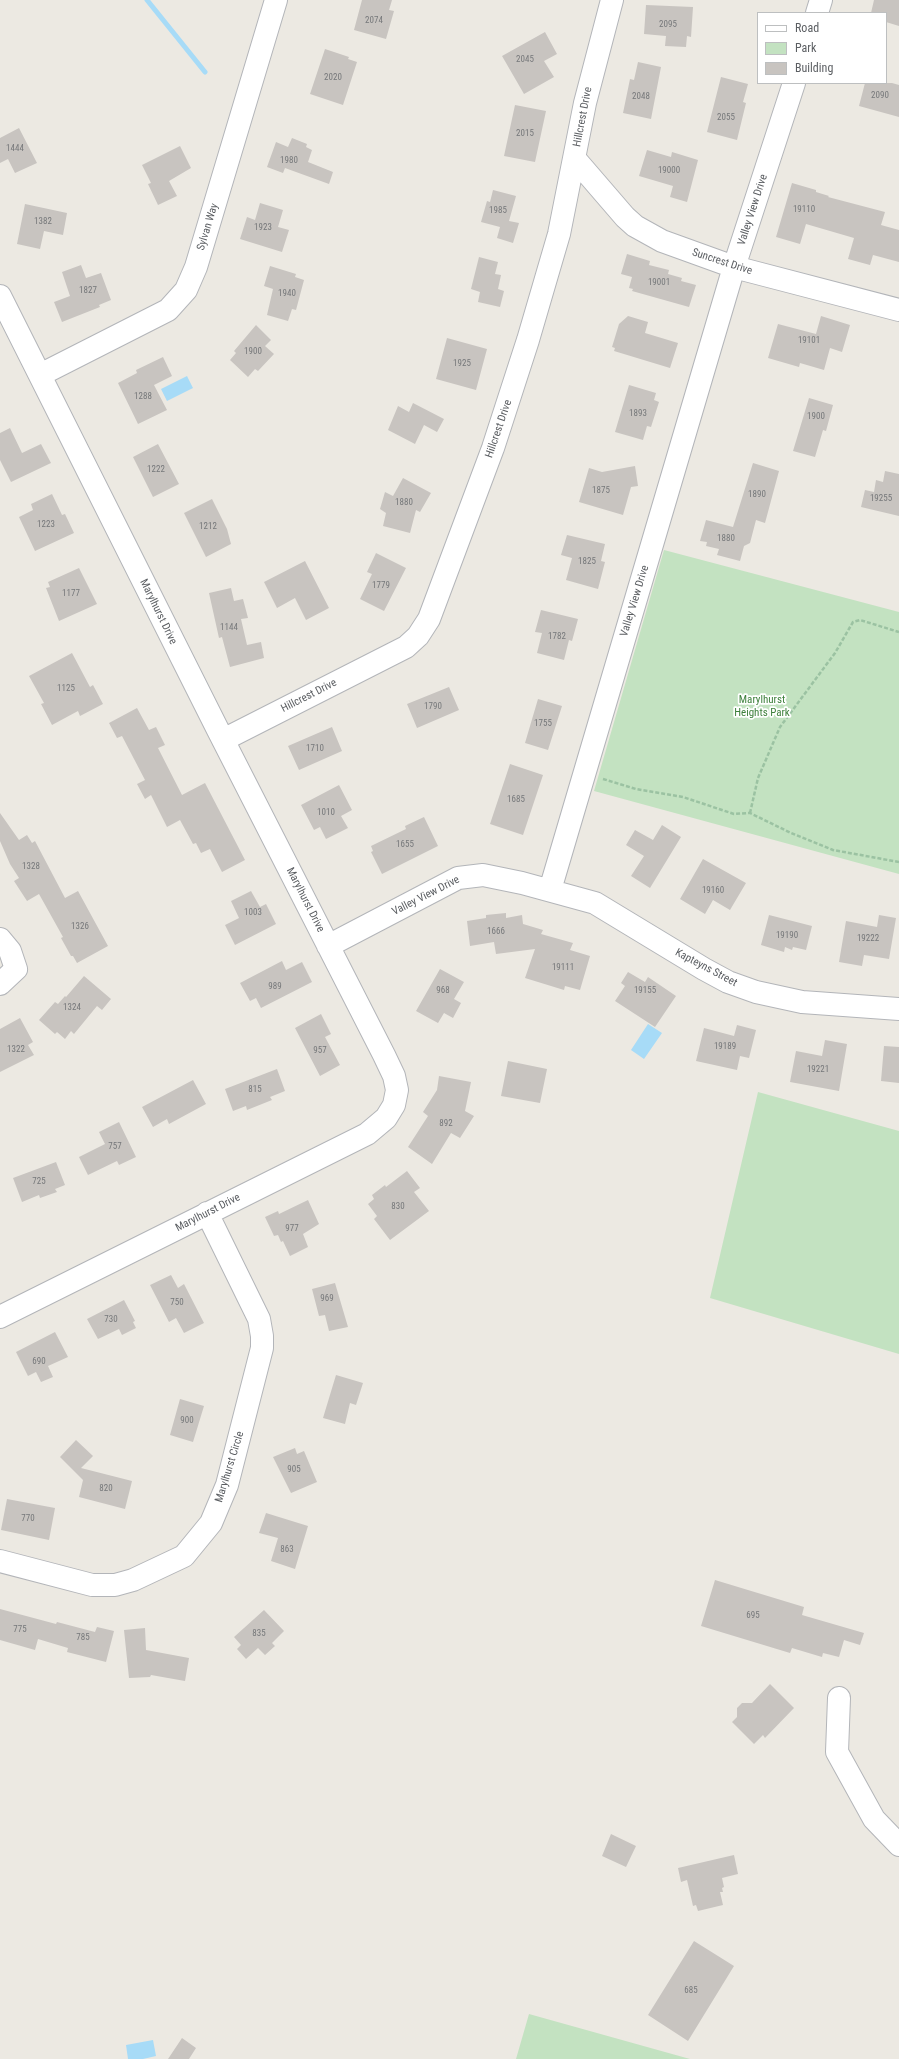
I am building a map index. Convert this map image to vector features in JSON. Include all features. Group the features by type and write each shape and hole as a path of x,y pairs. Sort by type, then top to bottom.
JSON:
{"street":[{"name":"Sylvan Way","path":"40,375 168,310 186,290 196,267 276,0"},
{"name":"Hillcrest Drive","path":"223,740 406,647 418,636 429,619 493,448 560,234 586,96 612,0"},
{"path":"817,12 821,0"},
{"name":"Valley View Drive","path":"328,946 458,878 476,875 498,877 550,890 734,267 794,84"},
{"name":"Suncrest Drive","path":"575,159 613,205 630,222 651,236 734,267 899,310"},
{"path":"560,234 574,204 590,198 613,205"},
{"name":"Marylhurst Drive","path":"0,296 394,1076 397,1090 394,1105 386,1118 367,1134 0,1317"},
{"name":"Kapteyns Street","path":"550,890 595,903 704,970 728,982 756,992 802,1002 899,1009"},
{"path":"0,939 10,951 16,969 0,984"},
{"name":"Marylhurst Circle","path":"0,1561 92,1585 116,1585 133,1580 184,1556 211,1523 227,1485 262,1348 262,1336 259,1319 207,1213"},
{"path":"839,1698 837,1752 874,1819 899,1845"}],"path":[{"path":"750,813 758,778 780,727 830,660 853,622 860,620 899,632"},
{"path":"600,778 636,789 683,797 734,814 750,813 791,833 833,850 899,862"}],"green space":[{"name":"Marylhurst Heights Park","path":"664,550 899,612 899,874 594,791"},
{"path":"758,1092 899,1131 899,1354 710,1298"},
{"path":"529,2014 690,2059 516,2059"}],"water":[{"path":"187,376 193,388 167,401 161,389"},
{"path":"648,1024 662,1033 644,1059 631,1050"},
{"path":"153,2040 156,2056 143,2059 128,2059 126,2045"}],"building":[{"path":"362,0 392,0 389,10 394,11 386,39 354,30"},
{"path":"874,0 899,0 899,26 887,22 887,12 871,12"},
{"path":"646,5 693,7 691,37 687,36 686,47 665,46 666,36 644,34"},
{"path":"545,32 557,54 544,61 554,77 524,94 502,56"},
{"path":"325,49 349,57 348,59 357,62 343,105 310,94"},
{"path":"638,62 661,67 651,119 623,113 630,79 634,80"},
{"path":"721,77 748,84 743,102 746,103 737,140 707,132"},
{"path":"892,83 899,85 899,117 859,106 865,84"},
{"path":"515,105 546,111 535,162 504,156"},
{"path":"19,128 37,163 15,173 8,159 0,163 0,138"},
{"path":"292,138 307,144 306,147 312,150 308,162 333,172 329,184 285,168 283,173 267,167 276,142 288,147"},
{"path":"180,146 191,168 169,181 177,196 158,205 148,184 151,183 142,165"},
{"path":"647,150 671,157 672,152 698,160 687,202 670,197 673,186 639,176"},
{"path":"792,183 816,190 816,192 829,196 828,197 885,212 881,225 899,230 899,262 873,255 870,265 848,259 854,238 806,224 800,244 776,237"},
{"path":"493,190 516,196 509,221 519,223 513,243 497,238 500,227 481,222 487,201 490,202"},
{"path":"260,203 283,210 278,227 289,230 282,252 240,239 247,217 255,220"},
{"path":"25,204 67,213 63,235 44,231 40,249 17,244"},
{"path":"627,254 650,261 649,265 669,270 668,274 682,278 681,281 696,285 689,307 632,291 633,289 629,288 632,277 621,274"},
{"path":"479,257 498,262 495,274 501,275 498,289 504,291 500,307 478,302 480,292 471,289"},
{"path":"81,265 86,278 101,273 111,300 99,305 100,307 62,322 54,302 70,296 62,272"},
{"path":"270,266 296,274 295,277 304,280 296,310 292,309 288,321 267,315 273,289 264,286"},
{"path":"628,316 648,322 645,333 678,343 670,368 614,351 615,348 612,347 619,324"},
{"path":"821,316 850,325 842,352 830,348 824,370 800,363 799,367 768,358 778,324 816,334"},
{"path":"256,325 271,340 265,346 274,354 258,371 255,369 248,377 230,360 236,353 234,351"},
{"path":"447,338 487,349 476,390 436,379"},
{"path":"163,357 172,376 154,385 167,410 138,424 118,383 137,373 136,370"},
{"path":"629,385 656,393 654,400 659,402 651,427 647,426 643,440 615,432"},
{"path":"809,398 833,405 826,431 823,430 815,457 793,451"},
{"path":"413,403 444,419 437,432 424,425 415,444 388,430 398,406 409,412"},
{"path":"10,428 22,453 41,444 51,463 11,482 0,460 0,433"},
{"path":"158,444 179,484 153,497 133,457"},
{"path":"753,463 779,471 765,523 756,520 750,543 744,546 740,561 717,555 719,549 706,546 707,542 700,541 706,520 733,527"},
{"path":"635,466 638,486 631,487 623,515 579,502 589,468 602,472"},
{"path":"885,471 899,474 899,516 861,507 865,490 874,492 876,480 883,482"},
{"path":"403,478 431,493 420,512 416,510 410,533 383,526 386,513 380,509 385,492 393,496"},
{"path":"52,494 62,515 65,514 74,533 35,551 19,517 33,510 31,504"},
{"path":"212,499 227,529 231,544 206,557 184,513"},
{"path":"567,535 605,544 601,561 605,562 598,589 566,580 572,558 561,555"},
{"path":"376,553 406,568 384,611 360,599 372,574 367,572"},
{"path":"305,561 329,608 306,620 295,598 277,608 264,582"},
{"path":"79,568 97,604 59,621 46,588 50,587 48,582"},
{"path":"231,588 234,601 243,599 248,618 241,619 247,645 261,642 264,658 230,667 222,637 219,638 209,593"},
{"path":"541,610 578,619 572,641 569,640 564,660 537,653 542,633 535,632"},
{"path":"72,653 90,687 93,685 103,704 80,716 78,711 52,725 41,704 44,703 29,676"},
{"path":"449,687 459,710 417,728 407,704"},
{"path":"538,699 562,706 548,750 525,743"},
{"path":"137,708 149,730 156,727 165,745 158,748 182,795 205,783 245,860 222,872 210,849 201,853 196,843 193,844 180,820 167,827 151,795 145,799 137,784 145,780 122,736 117,738 109,723"},
{"path":"332,727 342,751 299,770 288,746"},
{"path":"510,764 543,775 523,835 490,824"},
{"path":"339,785 352,810 341,816 348,828 326,839 320,827 314,830 301,805"},
{"path":"0,813 19,840 27,835 32,843 35,841 65,898 78,891 108,946 77,963 73,956 71,956 61,938 63,937 39,894 27,901 14,881 19,878 10,864 0,841"},
{"path":"424,817 438,846 382,874 371,852 373,851 371,846 406,829 405,826"},
{"path":"662,825 681,837 650,888 631,876 644,856 626,845 635,830 653,840"},
{"path":"703,859 746,883 730,910 713,900 705,914 680,899"},
{"path":"251,891 260,907 266,904 276,924 235,945 225,925 239,918 231,901"},
{"path":"506,913 506,918 522,915 523,924 543,930 541,934 573,943 570,950 590,956 580,990 565,986 564,990 525,978 535,949 496,954 494,942 470,946 467,921 486,918 486,915"},
{"path":"769,915 812,926 806,950 793,947 792,950 785,947 784,952 761,945"},
{"path":"879,915 896,918 889,959 864,955 862,966 839,962 846,921 877,927"},
{"path":"282,961 286,970 302,962 312,982 261,1008 256,998 250,1001 240,983"},
{"path":"440,969 464,982 454,999 461,1003 453,1018 444,1013 438,1023 416,1011"},
{"path":"628,972 645,982 648,977 676,996 655,1027 615,1001 625,986 621,983"},
{"path":"84,976 111,999 102,1010 97,1006 74,1034 71,1031 65,1039 57,1032 55,1034 39,1020 55,1002 58,1004 65,996 66,997"},
{"path":"321,1014 331,1034 325,1037 340,1065 320,1076 295,1028"},
{"path":"20,1018 33,1042 28,1045 34,1055 0,1072 0,1029"},
{"path":"737,1025 756,1030 749,1058 740,1056 737,1070 696,1061 704,1028 734,1036"},
{"path":"825,1040 847,1044 839,1091 790,1082 796,1051 822,1056"},
{"path":"884,1046 899,1047 899,1083 881,1081"},
{"path":"508,1061 547,1069 540,1103 501,1096"},
{"path":"277,1069 285,1091 270,1097 272,1100 247,1110 246,1106 233,1111 225,1089"},
{"path":"439,1076 471,1082 465,1111 474,1116 460,1138 451,1133 432,1164 408,1147 428,1116 423,1112 437,1090"},
{"path":"193,1080 206,1104 169,1124 167,1119 153,1127 142,1107"},
{"path":"119,1122 136,1157 119,1165 117,1161 88,1175 79,1157 105,1144 99,1132"},
{"path":"56,1162 65,1185 55,1189 57,1192 40,1198 39,1195 22,1202 13,1178"},
{"path":"407,1171 420,1188 414,1192 429,1211 390,1240 374,1219 377,1216 368,1204 374,1199 372,1195 385,1185 386,1187"},
{"path":"308,1200 319,1224 303,1234 308,1247 290,1256 283,1241 281,1242 278,1235 274,1236 265,1217 278,1211 279,1214"},
{"path":"171,1275 178,1288 184,1284 204,1323 184,1333 176,1318 169,1322 150,1285"},
{"path":"335,1283 348,1327 329,1331 325,1315 319,1316 312,1289"},
{"path":"124,1300 135,1321 133,1322 136,1328 122,1335 119,1329 98,1339 87,1319"},
{"path":"55,1332 68,1357 48,1366 53,1377 41,1382 36,1372 28,1376 16,1352"},
{"path":"336,1375 363,1383 356,1405 350,1403 345,1424 323,1418"},
{"path":"180,1399 204,1406 193,1442 170,1435"},
{"path":"76,1440 93,1456 81,1468 132,1481 125,1509 79,1497 83,1480 60,1457"},
{"path":"295,1448 297,1454 304,1451 317,1482 291,1493 273,1457"},
{"path":"7,1499 55,1508 49,1540 1,1530"},
{"path":"266,1513 308,1526 295,1569 271,1561 278,1538 259,1533"},
{"path":"715,1580 804,1607 802,1615 864,1633 860,1645 844,1640 839,1657 823,1653 822,1657 792,1648 790,1653 701,1626"},
{"path":"0,1609 56,1624 57,1622 95,1632 97,1627 114,1631 106,1662 67,1652 68,1648 38,1639 35,1650 0,1640"},
{"path":"264,1610 284,1631 272,1643 275,1646 265,1655 258,1648 246,1659 237,1649 241,1645 234,1637"},
{"path":"145,1628 146,1650 189,1658 185,1681 151,1675 150,1677 129,1678 124,1630"},
{"path":"770,1684 794,1708 765,1738 763,1735 754,1744 732,1722 737,1717 737,1708 742,1703 752,1703"},
{"path":"611,1834 636,1846 626,1867 602,1856"},
{"path":"734,1855 738,1874 722,1878 724,1887 722,1888 723,1892 720,1892 723,1905 698,1911 696,1905 693,1906 687,1880 681,1882 678,1868"},
{"path":"694,1941 734,1966 688,2041 648,2015"},
{"path":"182,2038 196,2048 189,2059 168,2059"}],"waterway":[{"path":"147,0 205,72"}]}
